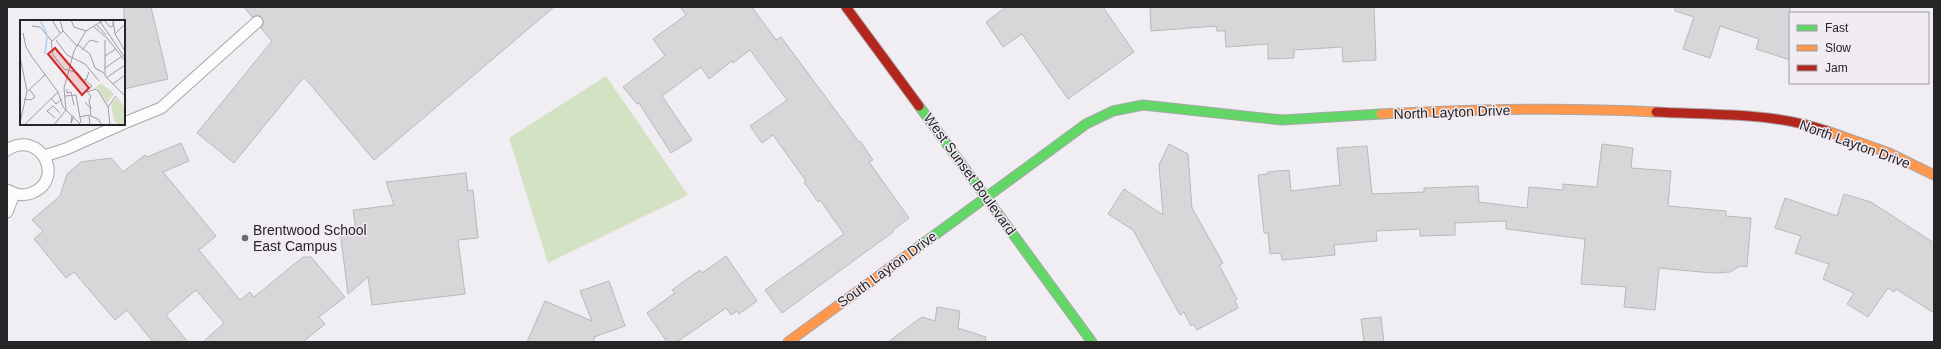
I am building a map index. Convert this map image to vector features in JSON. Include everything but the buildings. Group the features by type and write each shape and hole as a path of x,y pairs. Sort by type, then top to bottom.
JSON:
{"street":[{"name":"West Sunset Boulevard","path":"846,7 1092,342"},
{"name":"North Layton Drive","path":"986,196 1086,124 1113,111 1144,105 1282,120 1459,110 1617,110 1764,117 1809,125 1889,153 1934,175"},
{"name":"South Layton Drive","path":"788,342 986,196"}],"lane":[{"path":"125,123 160,108 256,22"},
{"path":"44,156 66,149 121,125"},
{"path":"7,150 13,146 22,144 30,145 38,149 44,156 48,171 47,179 42,186 30,194 10,192 7,211"}],"green space":[{"path":"606,76 688,195 548,263 509,138"}],"traffic: fast":[{"path":"917,248 1086,124 1113,111 1143,105 1282,120 1381,114"},
{"path":"919,106 1092,342"}],"traffic: slow":[{"path":"1381,114 1518,109 1622,110 1656,112"},
{"path":"1827,131 1889,153 1934,175"},
{"path":"788,342 917,248"}],"traffic: jam":[{"path":"846,7 919,106"},
{"path":"1656,112 1764,117 1785,120 1827,131"}],"place":[{"name":"Brentwood School East Campus","path":"245,238"}]}
